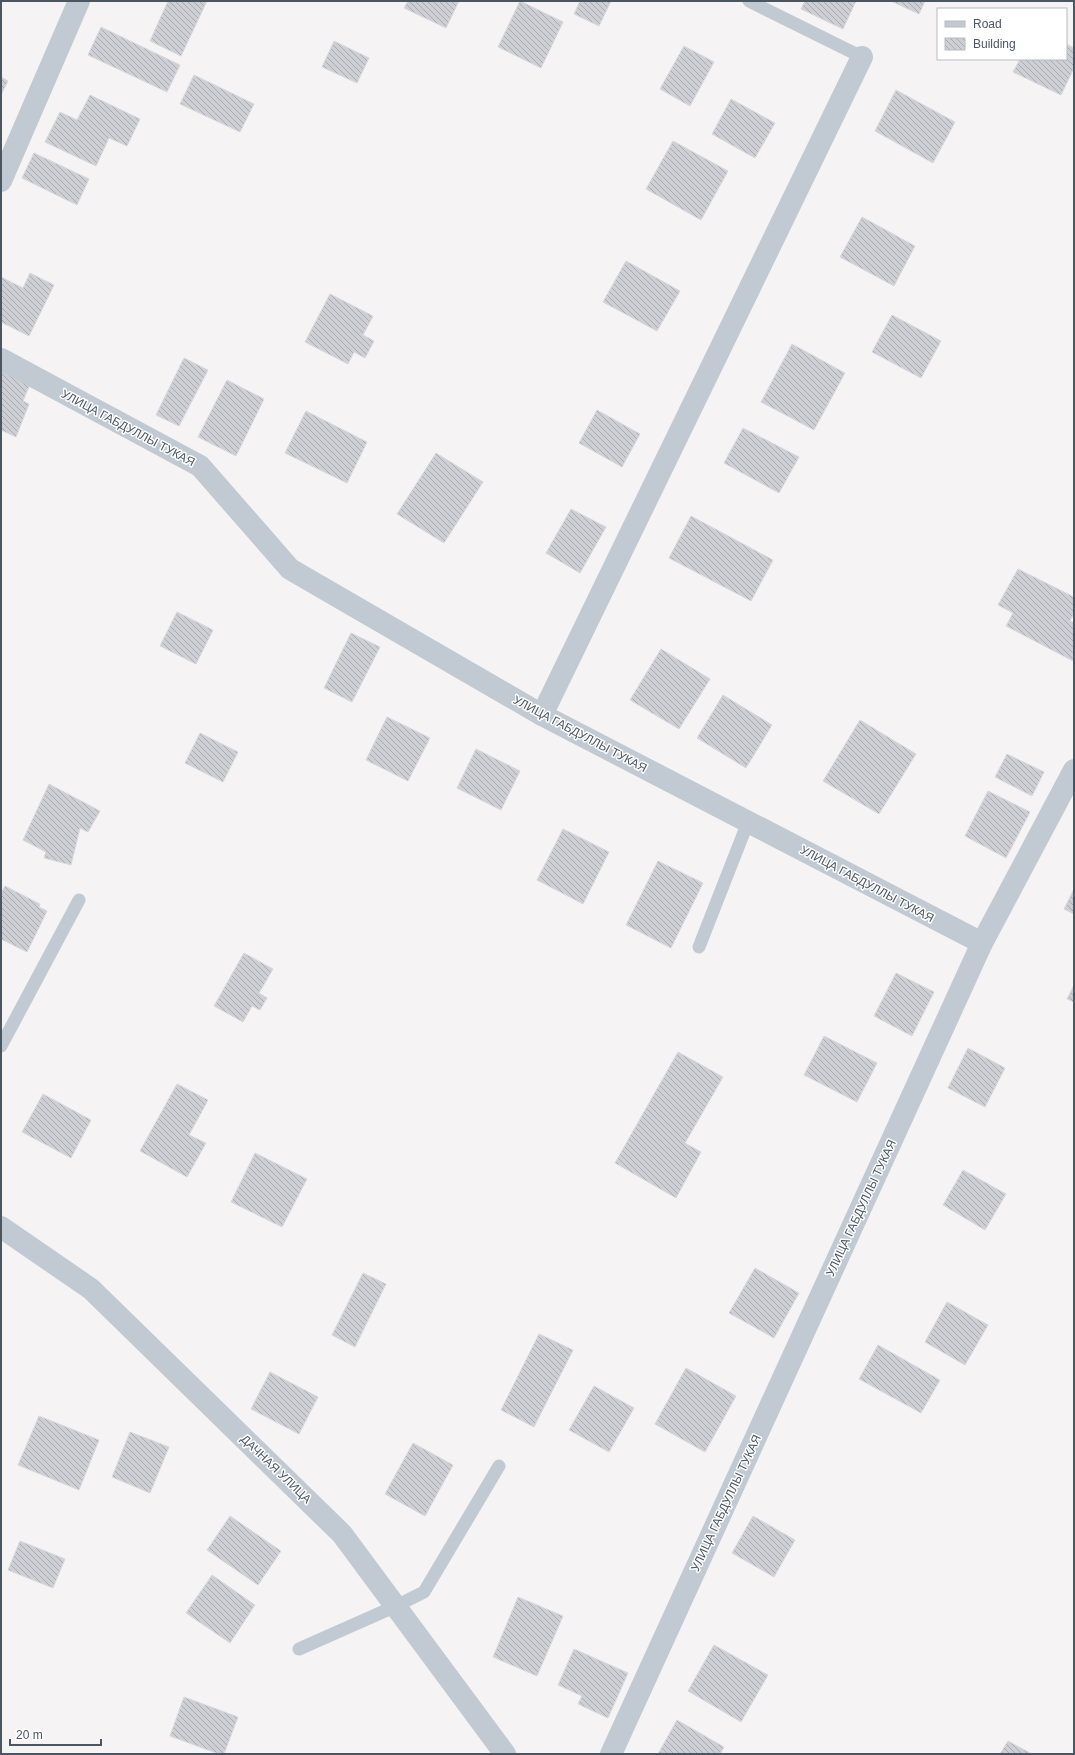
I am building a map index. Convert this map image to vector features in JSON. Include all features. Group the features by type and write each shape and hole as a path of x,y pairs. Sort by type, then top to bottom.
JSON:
{"street":[{"path":"1,182 79,1"},
{"path":"542,714 862,57"},
{"name":"УЛИЦА ГАБДУЛЛЫ ТУКАЯ","path":"1,359 200,466 290,569 542,714 982,943 611,1754"},
{"path":"982,943 1074,770"},
{"name":"ДАЧНАЯ УЛИЦА","path":"1,1227 91,1289 342,1534 505,1754"}],"lane":[{"path":"749,1 862,57"},
{"path":"699,947 748,822"},
{"path":"1,1046 80,900"},
{"path":"299,1649 424,1592 499,1466"}],"building":[{"path":"168,1 207,1 181,56 150,41"},
{"path":"408,1 459,1 446,28 404,8"},
{"path":"520,1 563,22 541,68 498,47"},
{"path":"580,1 611,1 599,26 574,14"},
{"path":"805,1 856,1 843,29 801,9"},
{"path":"891,1 925,1 919,14"},
{"path":"101,27 180,65 167,92 88,55"},
{"path":"334,41 369,58 357,83 322,67"},
{"path":"1067,44 1074,48 1074,68 1061,95 1013,72 1019,60 1067,60"},
{"path":"684,46 714,62 690,106 660,89"},
{"path":"194,75 254,104 240,132 180,104"},
{"path":"1,77 8,81 1,95"},
{"path":"896,90 955,122 933,163 875,131"},
{"path":"90,95 140,119 127,146 109,138 96,166 45,142 60,112 77,120"},
{"path":"731,99 775,123 755,158 712,134"},
{"path":"673,141 728,171 701,220 646,189"},
{"path":"34,153 89,179 77,205 22,178"},
{"path":"862,217 915,246 894,286 840,257"},
{"path":"626,261 680,291 657,331 603,302"},
{"path":"30,273 54,285 29,336 1,322 1,277 23,288"},
{"path":"330,294 373,316 363,335 374,341 365,358 354,352 348,364 305,342"},
{"path":"892,315 941,341 921,378 872,352"},
{"path":"792,344 845,373 814,430 761,402"},
{"path":"184,358 208,370 179,426 156,415"},
{"path":"1,369 31,382 23,401 29,404 16,437 1,430"},
{"path":"227,380 264,399 236,456 198,437"},
{"path":"597,410 640,434 622,467 579,443"},
{"path":"306,411 367,442 347,483 285,453"},
{"path":"743,428 799,457 779,493 724,463"},
{"path":"436,453 483,482 444,543 397,514"},
{"path":"571,509 606,527 580,573 546,553"},
{"path":"691,516 773,560 751,601 669,558"},
{"path":"1018,569 1074,597 1074,613 1070,621 1074,623 1073,661 1006,626 1013,613 998,605"},
{"path":"177,612 213,630 196,664 160,646"},
{"path":"351,633 380,647 352,702 324,688"},
{"path":"661,649 710,679 679,729 630,700"},
{"path":"723,695 772,725 746,768 697,738"},
{"path":"387,717 430,738 408,781 366,760"},
{"path":"860,720 916,754 879,814 823,781"},
{"path":"200,733 238,752 223,782 185,763"},
{"path":"476,749 520,771 501,810 457,788"},
{"path":"1007,754 1044,772 1032,796 995,777"},
{"path":"49,784 100,811 88,832 80,828 71,865 44,858 46,852 23,840"},
{"path":"988,791 1030,812 1006,858 965,836"},
{"path":"563,829 609,852 583,904 537,880"},
{"path":"658,861 703,883 671,948 626,925"},
{"path":"5,886 40,904 39,907 47,911 27,952 1,939 1,893"},
{"path":"1074,889 1074,914 1064,909"},
{"path":"244,953 273,969 259,993 267,998 260,1010 252,1006 243,1022 214,1006"},
{"path":"896,973 934,992 912,1036 874,1016"},
{"path":"1074,985 1074,1002 1067,999"},
{"path":"824,1036 877,1063 857,1102 804,1075"},
{"path":"968,1048 1005,1068 985,1107 948,1088"},
{"path":"678,1052 723,1077 685,1143 701,1152 676,1198 615,1163"},
{"path":"177,1084 208,1100 189,1135 206,1143 187,1177 140,1151"},
{"path":"43,1094 91,1120 71,1158 22,1132"},
{"path":"255,1153 307,1179 282,1227 231,1202"},
{"path":"963,1170 1006,1194 985,1230 943,1205"},
{"path":"755,1268 799,1293 774,1338 729,1313"},
{"path":"363,1273 386,1284 355,1347 332,1335"},
{"path":"947,1302 988,1325 965,1365 925,1342"},
{"path":"539,1334 573,1350 534,1427 501,1410"},
{"path":"878,1345 940,1380 921,1413 859,1379"},
{"path":"686,1368 736,1396 705,1452 655,1424"},
{"path":"270,1372 318,1397 299,1434 251,1409"},
{"path":"594,1386 634,1408 609,1452 569,1430"},
{"path":"39,1416 99,1440 79,1490 18,1465"},
{"path":"130,1432 169,1447 150,1493 112,1477"},
{"path":"413,1443 453,1465 425,1516 385,1494"},
{"path":"230,1516 281,1551 258,1585 207,1550"},
{"path":"753,1516 795,1540 774,1577 732,1553"},
{"path":"20,1541 65,1559 53,1588 8,1570"},
{"path":"212,1575 255,1605 230,1643 186,1613"},
{"path":"518,1597 563,1616 537,1676 493,1657"},
{"path":"714,1645 768,1675 741,1722 688,1691"},
{"path":"574,1649 628,1673 608,1718 578,1704 582,1696 558,1685"},
{"path":"184,1697 238,1717 224,1754 219,1754 170,1736"},
{"path":"677,1720 724,1747 720,1754 658,1754"},
{"path":"1008,1741 1032,1754 1000,1754"}]}
